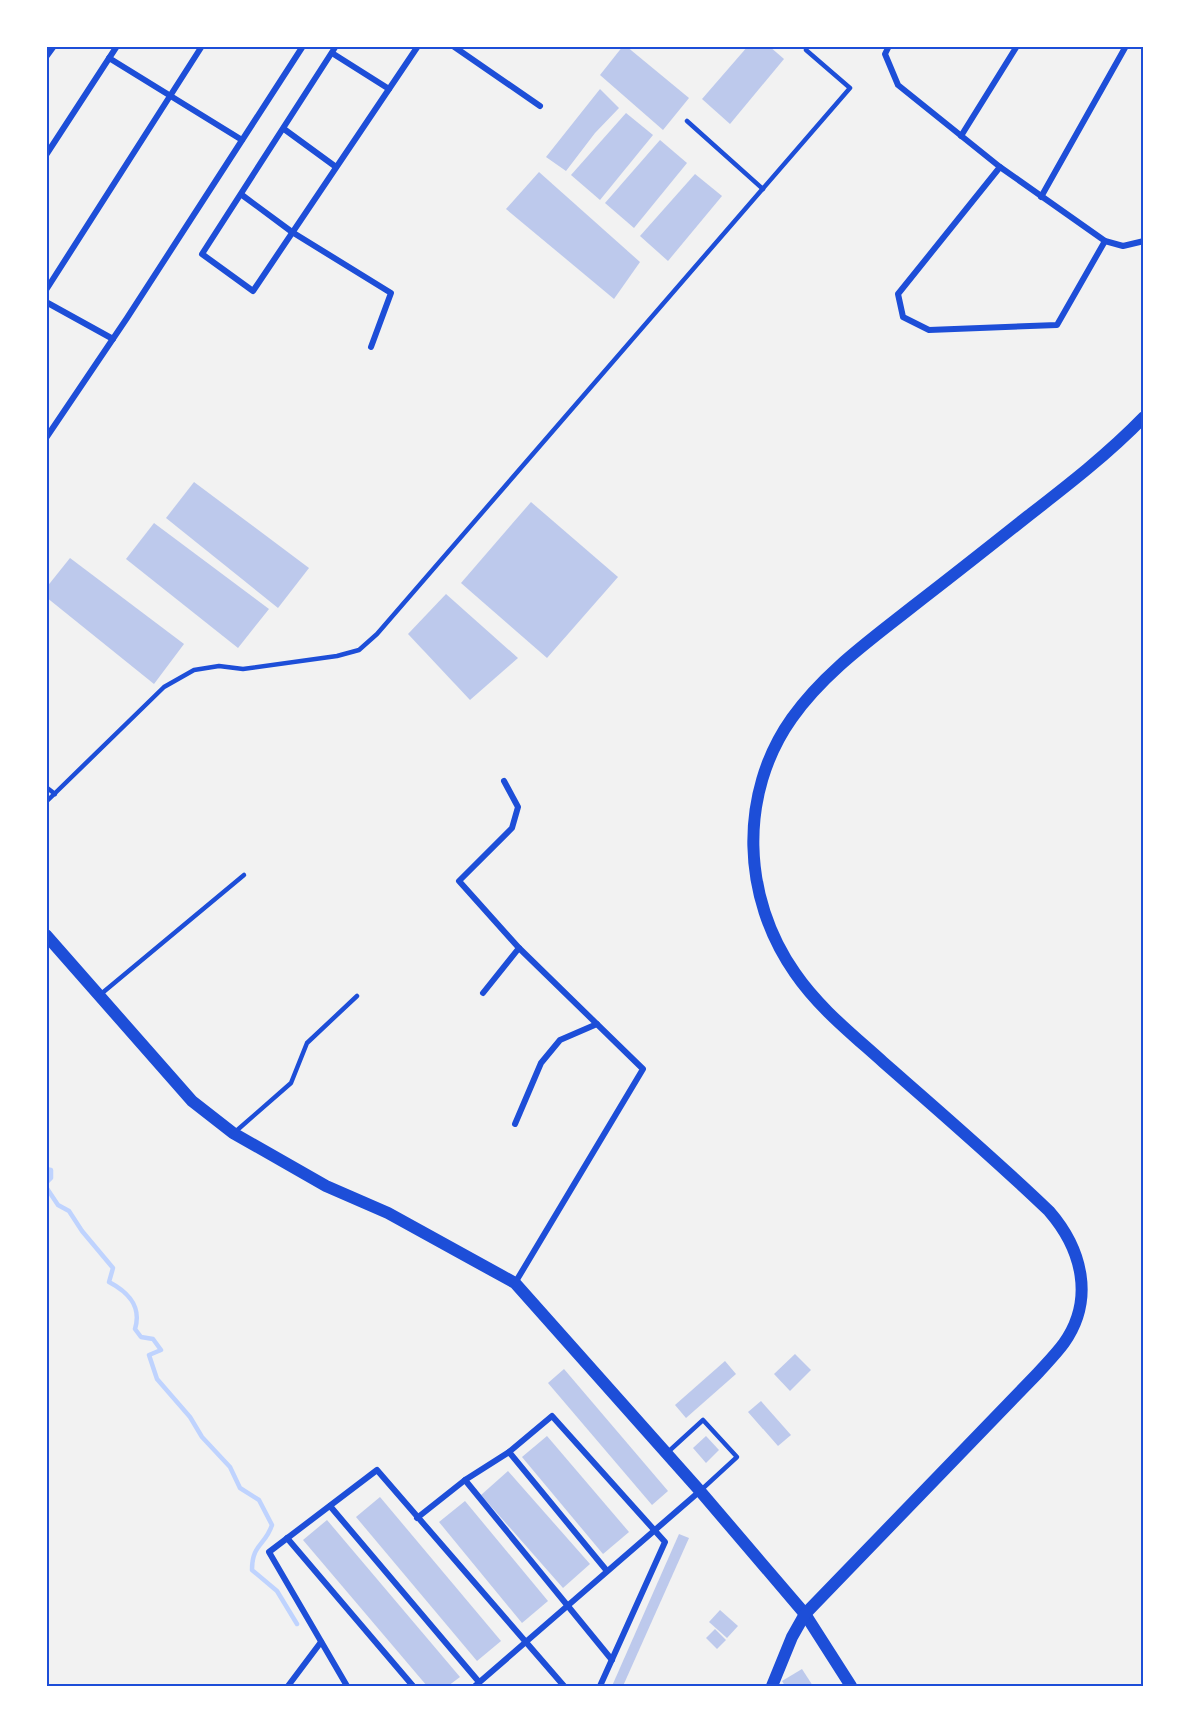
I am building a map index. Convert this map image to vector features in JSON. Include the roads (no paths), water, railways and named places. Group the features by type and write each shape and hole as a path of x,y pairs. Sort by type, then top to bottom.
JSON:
{"main road":[{"path":"772,1686 792,1637 805,1614 1059,1349 1070,1333 1078,1313 1081,1277 1080,1264 1071,1240 1049,1212 829,1013 795,974 768,923 756,876 753,834 764,772 771,753 792,718 823,681 860,648 1086,471 1143,417"},
{"path":"46,935 192,1101 233,1133 326,1186 388,1213 515,1283 700,1491 805,1614 851,1686"}],"street":[{"path":"46,57 54,46"},
{"path":"46,155 117,46"},
{"path":"46,290 202,46"},
{"path":"46,438 303,46"},
{"path":"336,46 202,254 253,291 418,46"},
{"path":"453,46 540,106"},
{"path":"889,46 885,54 898,85 999,167 1105,241 1123,246 1143,241"},
{"path":"961,136 1017,46"},
{"path":"1041,197 1126,46"},
{"path":"332,53 389,89"},
{"path":"109,58 242,140"},
{"path":"284,129 336,166"},
{"path":"999,167 898,294 903,317 929,330 1057,325 1105,241"},
{"path":"242,195 292,232 391,293 371,347"},
{"path":"46,302 113,339"},
{"path":"504,781 518,807 512,828 459,881 519,948 643,1069 515,1283"},
{"path":"483,993 519,948"},
{"path":"515,1124 541,1063 560,1040 597,1024"},
{"path":"417,1518 465,1480 509,1452 552,1416 665,1542 600,1686"},
{"path":"509,1452 607,1571"},
{"path":"347,1686 268,1552 376,1470 564,1686"},
{"path":"465,1480 612,1660"},
{"path":"330,1506 477,1684 700,1491"},
{"path":"287,1538 413,1686"},
{"path":"288,1686 321,1642"}],"lane":[{"path":"46,802 164,687 194,670 219,666 243,669 337,656 359,650 377,634 850,88 806,50"},
{"path":"687,121 763,189"},
{"path":"46,787 55,794"},
{"path":"99,996 244,875"},
{"path":"233,1133 291,1083 307,1043 357,996"},
{"path":"666,1453 703,1420 737,1457 700,1491"}],"waterway":[{"path":"46,1169 51,1170 51,1178 46,1183"},
{"path":"46,1187 58,1205 69,1211 82,1231 113,1268 109,1282 122,1290 132,1301 137,1313 135,1329 141,1337 153,1339 161,1350 149,1355 157,1379 190,1417 202,1437 230,1467 240,1488 259,1500 272,1525 256,1550 252,1570 277,1591 297,1624"}]}
